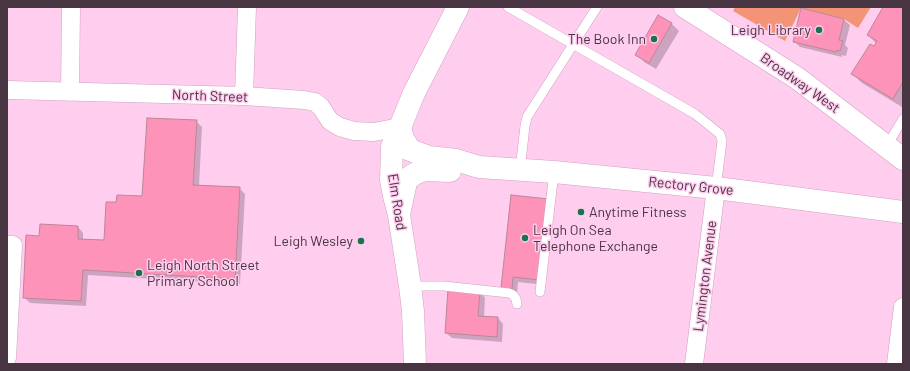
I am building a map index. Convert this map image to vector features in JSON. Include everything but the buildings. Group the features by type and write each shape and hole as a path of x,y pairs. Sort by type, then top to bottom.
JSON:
{"street":[{"path":"70,92 71,7"},
{"path":"244,96 247,7"},
{"name":"Elm Road","path":"415,364 413,311 410,286 399,215 391,180 392,147 414,93 458,7"},
{"name":"Broadway West","path":"685,7 797,78 896,155"},
{"name":"North Street","path":"7,90 244,96 315,102 330,121 340,127 354,131 374,132 400,127"},
{"name":"Rectory Grove","path":"400,127 403,139 410,150 429,157 456,160 479,167 554,172 716,188 903,212"},
{"name":"Rectory Grove","path":"399,215 406,182 416,173 425,170 455,171 479,167"},
{"name":"Lymington Avenue","path":"694,364 716,188"},
{"path":"7,245 13,245 7,358"},
{"path":"896,364 903,307"}],"lane":[{"path":"508,7 694,114 720,134 722,141 716,188"},
{"path":"520,170 527,117 597,7"},
{"path":"896,155 903,119"},
{"path":"540,292 554,172"},
{"path":"410,286 431,285 492,290 513,295 517,304"}],"shaded area":[{"path":"735,7 871,7 858,28 844,19 801,8 785,41 733,11"}],"place":[{"name":"Leigh Library","path":"819,30"},
{"name":"The Book Inn","path":"654,39"},
{"name":"Anytime Fitness","path":"581,212"},
{"name":"Leigh On Sea Telephone Exchange","path":"525,238"},
{"name":"Leigh Wesley","path":"361,241"},
{"name":"Leigh North Street Primary School","path":"139,273"}]}
